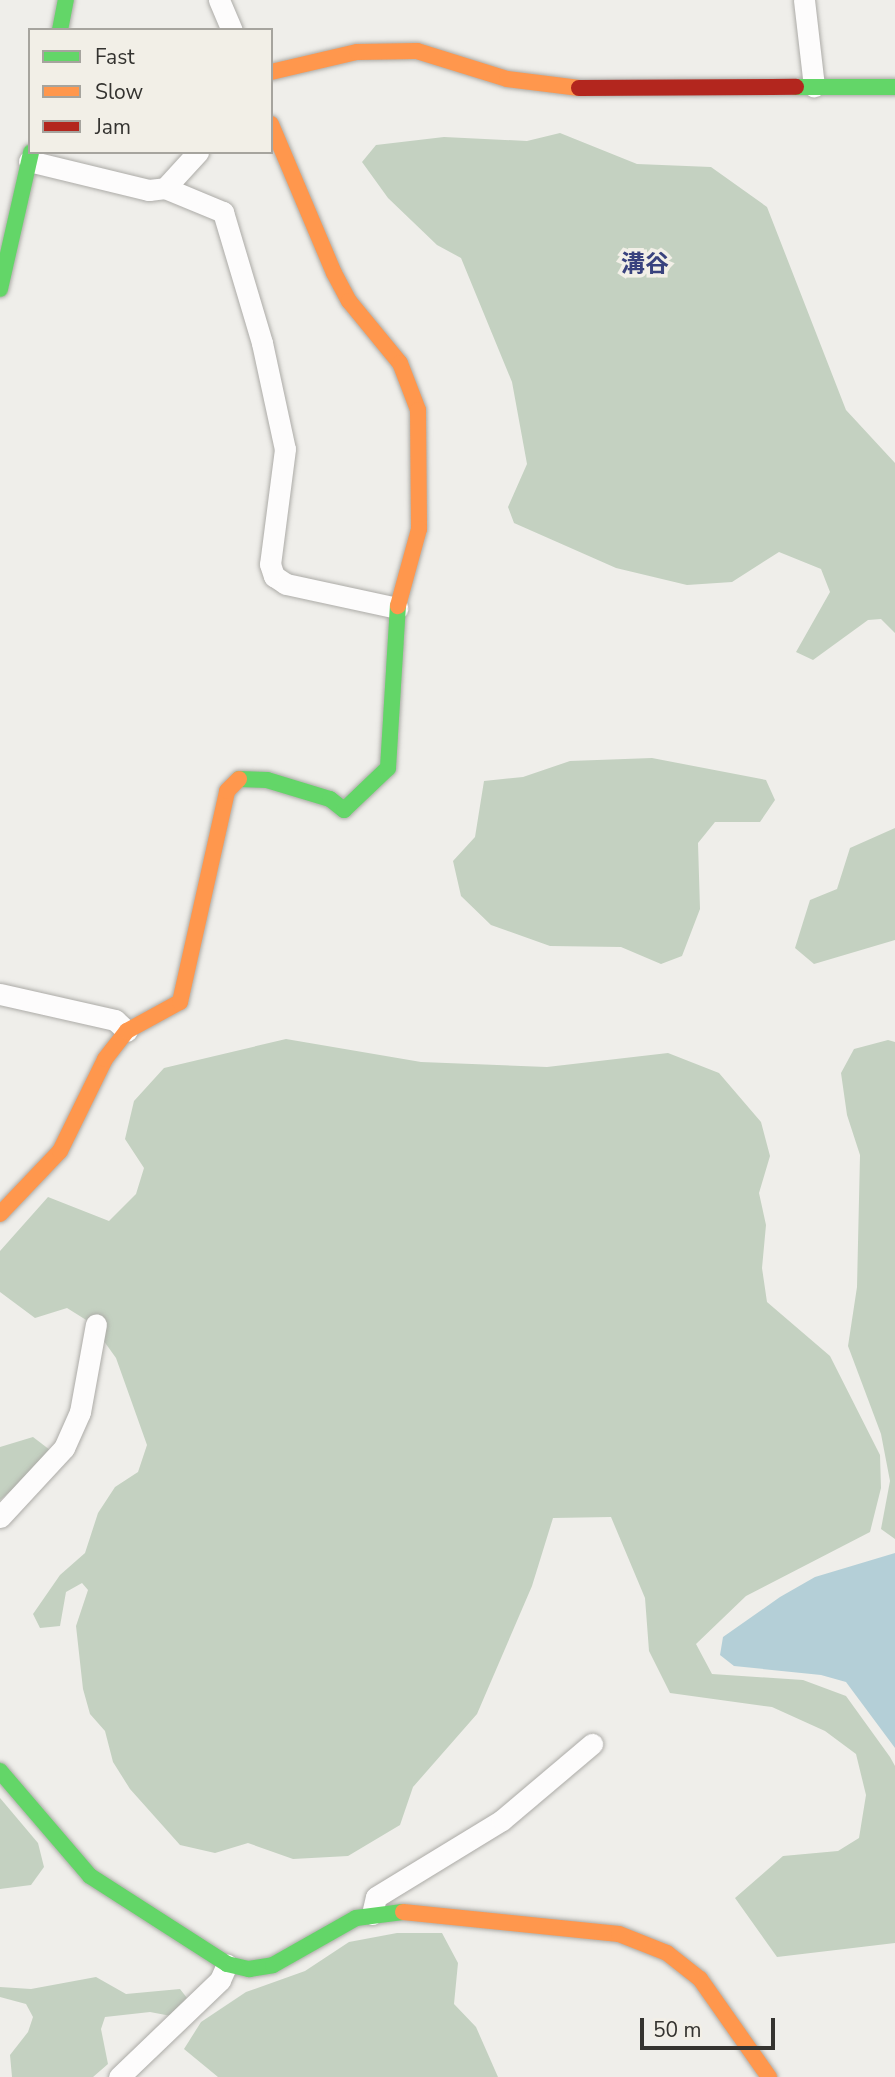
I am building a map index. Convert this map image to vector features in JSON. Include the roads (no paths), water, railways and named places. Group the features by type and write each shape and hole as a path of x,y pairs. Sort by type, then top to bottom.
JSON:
{"main road":[{"path":"60,28 66,0"},
{"path":"273,72 357,52 417,51 507,79 568,88 895,87"},
{"path":"0,1214 60,1151 105,1059 127,1031 180,1002 227,791 235,779 267,779 330,799 344,810 383,776 389,754 397,608 419,529 422,436 418,410 400,363 349,301 334,273 273,129"},
{"path":"0,289 30,157"},
{"path":"0,1771 90,1876 227,1964 249,1969 273,1965 328,1931 372,1914 444,1912 619,1934 667,1953 700,1979 769,2077"}],"street":[{"path":"219,0 231,28"},
{"path":"804,0 814,86"},
{"path":"165,188 196,154"},
{"path":"30,157 149,190 165,188 223,212 262,343 285,449 270,564 274,576 286,584 397,608"},
{"path":"0,994 115,1020 127,1031"},
{"path":"0,1517 64,1448 80,1412 96,1324"},
{"path":"372,1914 376,1897 502,1820 592,1744"},
{"path":"119,2077 220,1980 227,1964"}],"water":[{"path":"895,1553 895,1748 846,1682 821,1675 734,1666 720,1655 723,1637 780,1597 815,1577"}],"district":[{"name":"溝谷","path":"645,265"}]}
